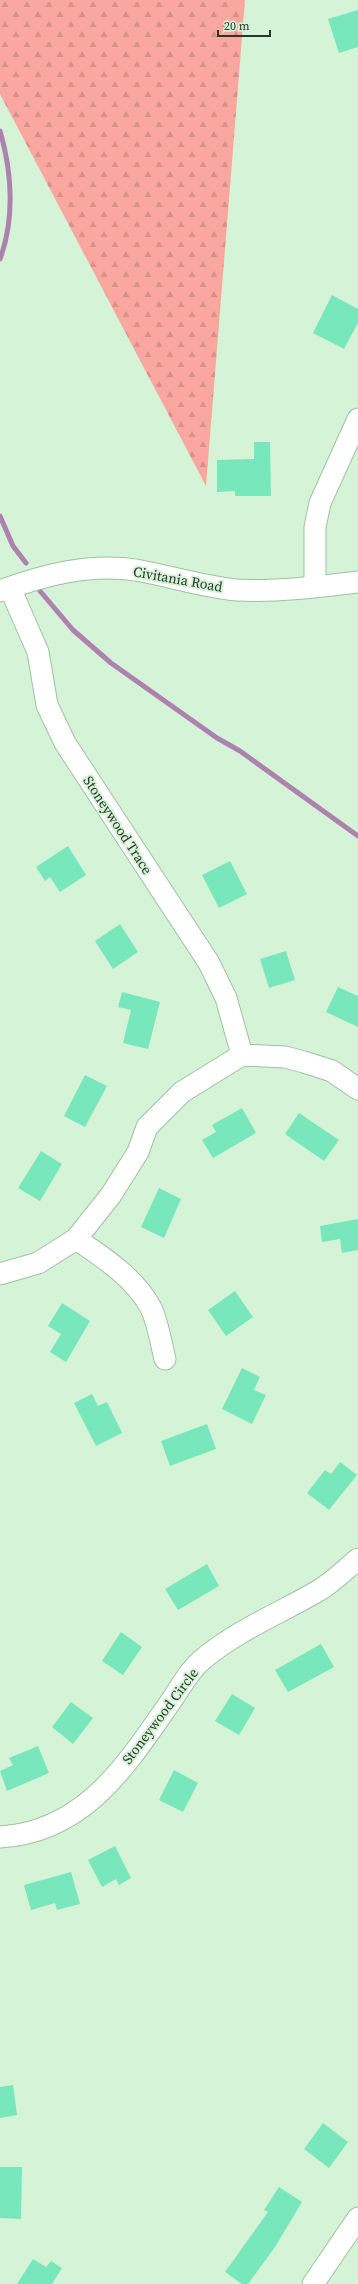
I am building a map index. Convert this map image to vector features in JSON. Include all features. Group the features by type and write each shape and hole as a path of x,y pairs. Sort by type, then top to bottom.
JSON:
{"street":[{"path":"315,588 315,527 320,503 358,419"},
{"name":"Civitania Road","path":"5,589 62,572 108,568 135,570 199,585 237,590 315,588 358,582"},
{"name":"Stoneywood Trace","path":"5,589 38,652 47,705 65,743 209,963 226,998 242,1055"},
{"path":"0,1274 38,1263 76,1239 115,1189 138,1152 147,1126 182,1092 242,1055 285,1057 304,1062 332,1071 358,1089"},
{"path":"76,1239 103,1257 137,1289 151,1308 165,1359"},
{"name":"Stoneywood Circle","path":"0,1837 34,1832 76,1813 94,1799 141,1744 188,1675 203,1659 263,1620 319,1590 358,1559"},
{"path":"313,2284 358,2218"}],"green space":[{"path":"0,0 245,0 206,486 0,94"}],"building":[{"path":"358,10 358,47 339,53 328,19"},
{"path":"332,295 358,309 358,323 344,349 313,333"},
{"path":"254,442 270,442 271,496 235,496 235,491 217,492 217,460 254,459"},
{"path":"68,846 86,875 60,892 50,877 45,881 36,867"},
{"path":"230,861 247,894 219,908 202,875"},
{"path":"120,924 138,952 113,969 95,941"},
{"path":"286,951 295,980 269,988 260,959"},
{"path":"338,987 358,996 358,1027 326,1012"},
{"path":"122,992 160,1002 148,1049 123,1043 131,1010 118,1007"},
{"path":"85,1075 107,1086 85,1127 64,1116"},
{"path":"242,1108 256,1133 213,1158 202,1140 216,1132 212,1125"},
{"path":"299,1113 339,1140 324,1161 285,1134"},
{"path":"41,1151 62,1164 40,1201 18,1188"},
{"path":"159,1188 181,1199 164,1238 141,1227"},
{"path":"358,1219 358,1250 342,1253 340,1239 322,1242 320,1226"},
{"path":"235,1291 253,1317 226,1336 208,1310"},
{"path":"62,1303 90,1321 66,1362 50,1352 61,1334 48,1326"},
{"path":"242,1368 260,1377 254,1390 266,1395 252,1424 222,1409"},
{"path":"92,1394 98,1406 107,1402 122,1433 96,1446 74,1403"},
{"path":"207,1424 216,1449 170,1466 161,1441"},
{"path":"340,1462 357,1475 329,1510 307,1493 325,1470 331,1474"},
{"path":"207,1564 219,1586 178,1610 165,1589"},
{"path":"121,1632 142,1647 123,1675 102,1661"},
{"path":"321,1644 334,1667 288,1692 275,1670"},
{"path":"232,1694 255,1708 239,1735 215,1721"},
{"path":"71,1702 93,1718 73,1744 52,1727"},
{"path":"38,1746 49,1773 7,1791 0,1771 13,1765 9,1758"},
{"path":"174,1770 198,1783 183,1812 159,1800"},
{"path":"115,1846 131,1878 119,1885 116,1879 102,1887 88,1860"},
{"path":"71,1872 80,1904 57,1910 55,1903 31,1910 24,1885"},
{"path":"13,2085 17,2115 0,2118 0,2087"},
{"path":"323,2123 348,2142 329,2168 304,2149"},
{"path":"0,2167 22,2167 21,2219 0,2218"},
{"path":"279,2187 302,2202 275,2247 248,2284 242,2284 225,2272 268,2212 264,2210"},
{"path":"33,2259 46,2267 51,2261 62,2268 52,2284 17,2284"}],"waterway":[{"path":"0,131 7,163 10,195 8,227 0,259"},
{"path":"0,516 13,546 26,563"},
{"path":"40,591 73,630 111,663 217,738 240,751 358,836"}]}
